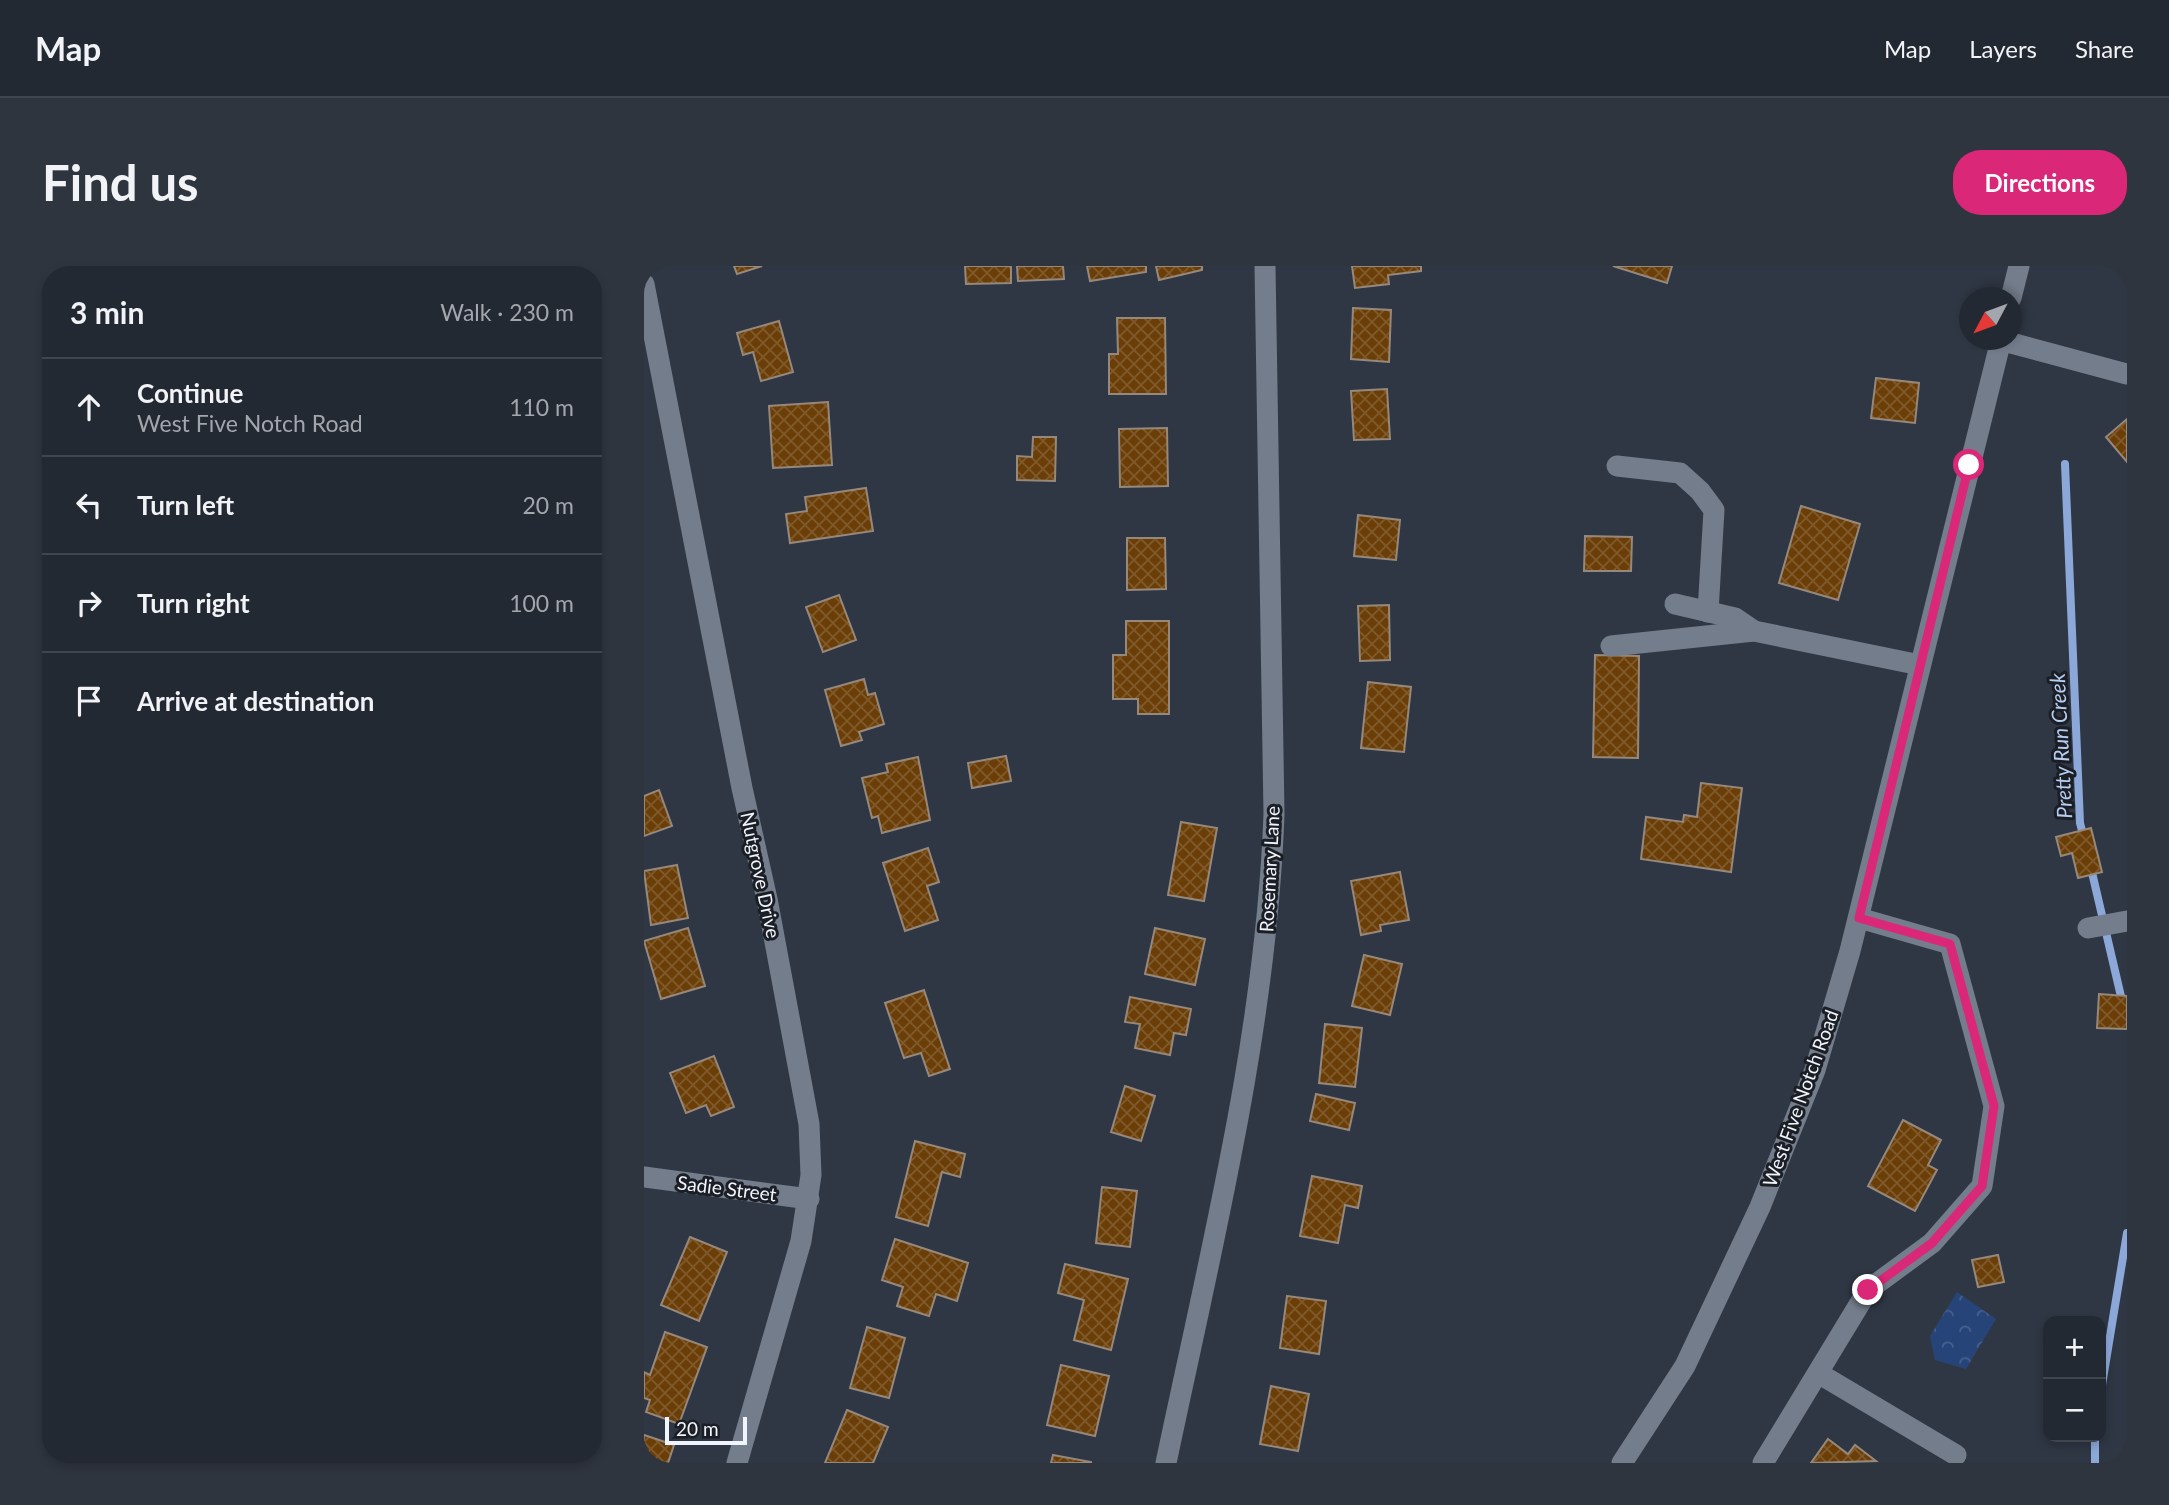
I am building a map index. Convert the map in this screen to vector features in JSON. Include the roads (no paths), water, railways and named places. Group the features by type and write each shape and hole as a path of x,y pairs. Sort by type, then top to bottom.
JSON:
{"street":[{"name":"Rosemary Lane","path":"1166,1463 1247,1074 1259,998 1271,889 1274,814 1265,266"},
{"path":"2014,287 2019,266"},
{"name":"Nutgrove Drive","path":"644,284 739,774 767,899 809,1124 809,1199 801,1241 737,1463"},
{"path":"2022,346 2127,374"},
{"name":"West Five Notch Road","path":"1622,1463 1685,1366 1760,1207 1815,1070 1859,918 1999,350"},
{"path":"1617,466 1680,473 1700,491 1714,510 1708,612"},
{"path":"1675,604 1735,618 1754,631"},
{"path":"1611,646 1754,631 1920,665"},
{"path":"1763,1463 1868,1290 1932,1243 1982,1186 1994,1106 1950,944 1859,918"},
{"path":"2088,928 2127,921"},
{"name":"Sadie Street","path":"644,1177 809,1199"},
{"path":"1818,1373 1956,1455"}],"waterway":[{"name":"Pretty Run Creek","path":"2065,464 2080,823 2084,838"},
{"name":"Pretty Run Creek","path":"2090,864 2123,1005"},
{"name":"Pretty Run Creek","path":"2103,1379 2127,1233"},
{"name":"Pretty Run Creek","path":"2095,1442 2095,1463"}]}
